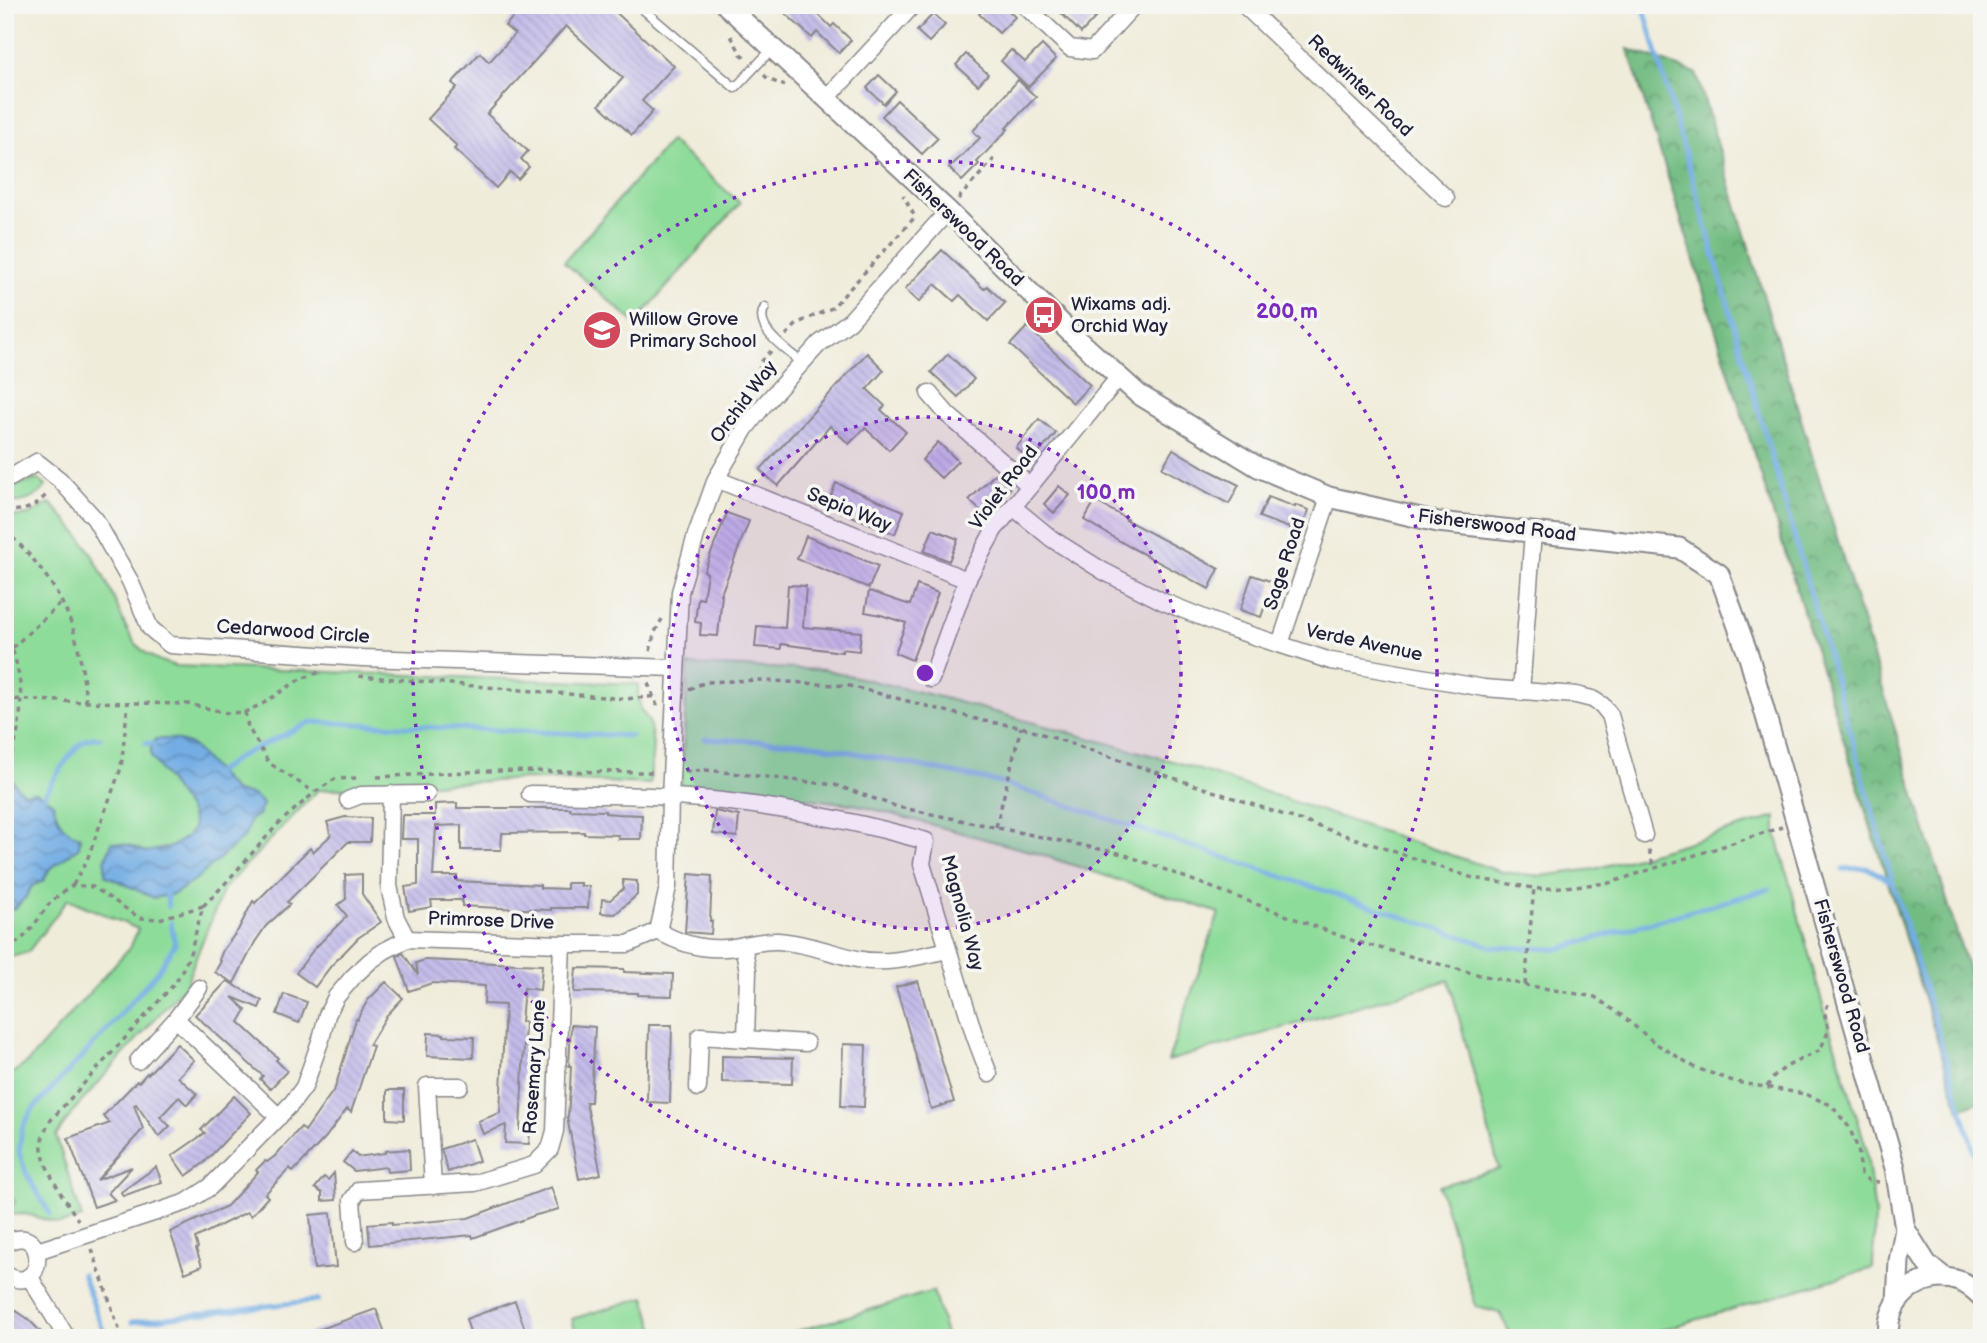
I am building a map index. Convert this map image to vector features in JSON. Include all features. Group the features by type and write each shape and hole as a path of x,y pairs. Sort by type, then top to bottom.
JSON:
{"street":[{"name":"Fisherswood Road","path":"726,5 948,211 1075,337 1138,394 1258,467 1329,497 1438,522 1679,548 1718,574 1749,657 1847,996 1895,1168 1905,1229"},
{"path":"826,99 913,5"},
{"path":"1024,5 1070,48 1092,51 1134,5"},
{"name":"Redwinter Road","path":"1244,5 1446,198"},
{"name":"Orchid Way","path":"658,931 668,887 680,592 716,479 745,429 762,406 819,344 849,321 948,211"},
{"name":"Violet Road","path":"931,679 967,580 994,530 1119,377"},
{"path":"929,393 948,415 1030,486"},
{"name":"Cedarwood Circle","path":"7,477 37,461 60,480 94,519 130,581 150,628 170,645 676,668"},
{"name":"Sepia Way","path":"716,479 967,580"},
{"name":"Sage Road","path":"1280,644 1329,497"},
{"name":"Verde Avenue","path":"1013,507 1052,539 1103,571 1164,602 1229,628 1331,661 1485,688 1576,695 1592,699 1602,705 1610,715 1644,835"},
{"path":"1521,692 1533,532"},
{"path":"391,794 389,886 396,918 407,939"},
{"path":"348,800 361,795 427,794"},
{"path":"530,794 670,797"},
{"name":"Magnolia Way","path":"670,797 722,801 806,814 857,823 926,841 922,864 989,1074"},
{"path":"658,931 676,942 693,947 724,948 776,941 807,945 859,960 889,961 948,950"},
{"name":"Primrose Drive","path":"37,1251 187,1202 210,1187 304,1087 327,1015 336,997 370,961 407,939 628,944 658,931"},
{"name":"Rosemary Lane","path":"355,1242 352,1199 359,1190 475,1183 534,1165 550,1149 555,1131 562,944"},
{"path":"743,945 748,971 746,1039"},
{"path":"138,1061 176,1019 199,988"},
{"path":"176,1019 278,1117"},
{"path":"698,1088 700,1036 806,1043"},
{"path":"433,1186 427,1086 460,1086"},
{"path":"1905,1229 1927,1264 1944,1278"},
{"path":"1886,1336 1896,1302 1905,1229"},
{"path":"5,1244 16,1239 24,1239 32,1244 37,1251 38,1265 29,1276 20,1279 5,1274"},
{"path":"29,1276 67,1338"},
{"path":"1896,1302 1917,1284 1930,1279 1960,1281 1977,1290"}],"lane":[{"path":"638,5 735,88 773,48"},
{"path":"765,307 762,312 764,327 801,362"}],"path":[{"path":"729,31 741,54 768,79 787,87"},
{"path":"948,211 994,159"},
{"path":"753,394 761,362 778,342 798,323 832,308 915,216 899,188"},
{"path":"5,510 24,511 42,500 60,480"},
{"path":"5,531 39,566 67,613 81,661 86,702"},
{"path":"12,648 61,603"},
{"path":"658,709 647,679 648,667 655,632 667,611"},
{"path":"5,632 17,664 22,699 19,729 5,772"},
{"path":"5,699 188,704 228,713 245,712 300,679 320,672"},
{"path":"358,676 626,699 675,695 706,682 758,680 850,686 984,722 1021,727 1473,878 1540,889 1609,883 1797,822"},
{"path":"5,947 12,946 28,932 52,901 74,885 87,860 121,768 128,702"},
{"path":"245,712 248,727 269,763 315,792"},
{"path":"996,828 1021,727"},
{"path":"672,772 706,770 835,785 898,807 1124,854 1354,942 1476,974 1595,997 1655,1043 1696,1068 1736,1082 1805,1094 1831,1105 1849,1128 1858,1149 1861,1174 1868,1181 1880,1182"},
{"path":"74,885 93,887 140,918 159,919 203,906 189,957 176,982 50,1121 42,1142 43,1156 49,1171 86,1236 122,1338"},
{"path":"1525,985 1534,888"},
{"path":"1767,1087 1771,1078 1785,1066 1820,1051 1829,1030 1825,1016 1827,1006 1847,996"}],"green space":[{"path":"1628,49 1696,73 1982,1016 1982,1100 1959,1110"},
{"path":"670,141 740,203 635,323 564,262"},
{"path":"34,479 46,486 38,495 23,502 5,502 5,487"},
{"path":"50,503 90,551 136,644 163,662 176,666 638,684 641,710 649,721 653,744 650,784 528,779 318,790 224,888 187,983 75,1109 56,1136 82,1218 60,1224 26,1214 5,1215 15,1202 5,1188 5,1078 27,1063 131,946 138,929 68,899 28,952 5,959 5,517 29,515"},
{"path":"688,665 826,670 940,697 1176,762 1502,872 1541,876 1595,869 1776,817 1776,833 1823,1006 1866,1147 1875,1215 1873,1268 1634,1338 1512,1338 1500,1313 1476,1307 1439,1186 1499,1169 1449,980 1168,1061 1219,913 1033,852 858,805 721,787 681,786"},
{"path":"933,1291 947,1338 774,1338"},
{"path":"645,1297 656,1333 641,1338 577,1338 572,1319"}],"water":[{"path":"156,739 173,739 192,745 235,792 253,795 263,804 259,814 250,820 245,836 195,880 174,894 154,898 105,875 105,861 112,842 146,852 171,847 186,837 194,827 190,812 151,756 151,746"},
{"path":"5,774 8,774 24,793 36,792 53,803 61,824 80,837 79,847 49,870 43,881 32,886 14,909 5,908"}],"building":[{"path":"524,5 608,5 674,66 642,101 653,111 632,135 599,105 623,78 566,26 487,114 528,151 521,159 529,167 518,179 510,172 496,188 454,149 457,146 428,119 457,87 452,83 480,53 489,62 515,34 505,26"},
{"path":"776,5 809,5 831,27 834,24 851,40 839,53 817,32 812,38"},
{"path":"987,5 1003,5 1015,17 999,33 979,14"},
{"path":"1053,5 1088,5 1098,15 1081,33"},
{"path":"933,14 945,25 929,42 917,31"},
{"path":"1042,45 1056,59 1028,87 1001,61 1011,50 1025,62"},
{"path":"966,54 988,74 978,85 956,65"},
{"path":"879,75 896,91 884,104 867,88"},
{"path":"1018,80 1036,97 962,181 949,168 980,138 973,131"},
{"path":"897,100 938,138 922,154 882,116"},
{"path":"942,250 984,289 987,286 1005,303 988,321 960,295 954,301 935,284 919,302 905,289"},
{"path":"1027,327 1090,385 1073,403 1010,345"},
{"path":"867,353 884,370 867,389 885,406 881,410 906,432 889,450 865,428 849,444 830,426 778,486 760,470"},
{"path":"948,354 974,379 958,397 931,372"},
{"path":"1039,419 1056,433 1032,461 1016,448"},
{"path":"938,442 958,461 941,478 922,460"},
{"path":"1173,449 1239,485 1229,504 1162,468"},
{"path":"995,474 1010,489 985,515 969,500"},
{"path":"836,483 904,511 895,534 827,506"},
{"path":"1059,486 1070,495 1054,513 1044,504"},
{"path":"1268,497 1309,510 1300,532 1259,517"},
{"path":"1095,501 1219,569 1209,589 1084,520"},
{"path":"727,513 749,521 721,594 718,636 700,635 701,623 695,622 698,598 703,599 707,573 704,571"},
{"path":"933,529 958,539 949,561 924,551"},
{"path":"806,536 878,566 869,588 797,559"},
{"path":"1252,575 1273,582 1261,617 1240,610"},
{"path":"788,585 806,586 803,627 861,632 859,651 842,649 842,652 781,644 781,649 755,647 757,626 785,628"},
{"path":"917,585 938,593 912,660 895,653 906,623 865,612 869,591 910,605"},
{"path":"457,803 457,808 570,808 642,815 641,839 618,839 618,835 584,832 502,833 501,850 461,850 461,825 436,826 433,876 457,876 457,881 540,885 540,888 567,889 567,883 581,883 581,886 589,886 588,908 499,908 462,906 462,900 431,900 432,907 409,911 405,887 418,885 418,839 401,839 402,815 435,815 435,804"},
{"path":"715,811 739,816 737,837 713,834"},
{"path":"345,817 371,818 370,842 348,842 287,902 290,904 266,926 255,942 234,983 215,972 223,950 238,930 253,901 255,903 310,848 313,852 331,835 327,822"},
{"path":"362,874 362,894 381,922 358,938 315,987 296,973 314,949 347,916 338,905 346,899 345,875"},
{"path":"689,874 712,876 711,934 685,932"},
{"path":"623,880 637,881 637,895 615,914 601,913 602,899 610,900 623,889"},
{"path":"403,953 418,975 416,963 425,960 542,965 540,990 524,988 521,1022 525,1022 520,1130 530,1130 529,1144 505,1143 506,1125 483,1134 478,1121 500,1113 505,1005 484,1004 485,986 432,983 409,991 397,956"},
{"path":"576,968 673,974 672,996 574,992"},
{"path":"227,981 262,1001 259,1008 232,997 246,1010 239,1022 278,1058 276,1060 287,1071 270,1089 260,1079 263,1076 195,1015"},
{"path":"918,981 954,1102 931,1109 896,987"},
{"path":"386,982 403,998 387,1015 369,1045 373,1046 351,1112 347,1109 325,1138 293,1172 290,1168 265,1194 268,1197 251,1216 247,1212 195,1238 202,1266 185,1273 170,1232 227,1206 265,1161 275,1156 301,1127 305,1131 335,1088 356,1019 359,1020 357,1019 368,1000"},
{"path":"284,994 307,1002 299,1023 277,1014"},
{"path":"571,1025 595,1027 591,1102 586,1102 601,1174 579,1179 567,1117"},
{"path":"649,1025 672,1025 670,1103 647,1102"},
{"path":"428,1033 474,1037 473,1058 427,1056"},
{"path":"177,1044 194,1060 178,1077 197,1094 187,1105 179,1097 160,1117 170,1126 159,1137 136,1104 134,1105 143,1129 97,1180 132,1167 108,1193 115,1200 94,1207 68,1138 110,1123 103,1116"},
{"path":"843,1044 866,1045 864,1107 841,1106"},
{"path":"722,1056 793,1058 792,1084 722,1082"},
{"path":"387,1090 404,1090 404,1120 387,1119"},
{"path":"234,1096 251,1113 204,1163 186,1176 172,1156 205,1133 201,1130"},
{"path":"472,1139 479,1161 448,1172 441,1149"},
{"path":"409,1149 410,1170 387,1172 386,1167 354,1171 343,1162 352,1151 358,1157"},
{"path":"156,1167 162,1182 123,1196 121,1192"},
{"path":"334,1173 336,1200 322,1201 322,1193 315,1188 324,1177 328,1180"},
{"path":"551,1187 559,1209 473,1238 472,1235 370,1245 368,1224 392,1222 392,1225 468,1218"},
{"path":"331,1213 336,1267 314,1269 310,1215"},
{"path":"515,1301 528,1338 472,1338 466,1319"},
{"path":"5,1304 27,1318 47,1338 17,1338 5,1330"},
{"path":"376,1309 387,1338 301,1336"}],"waterway":[{"path":"1643,5 1893,883 1982,1178"},
{"path":"217,772 240,756 311,722 631,736"},
{"path":"44,797 79,745 88,739 100,738"},
{"path":"705,739 807,743 1002,783 1493,947 1558,949 1769,889"},
{"path":"146,743 153,744"},
{"path":"1843,869 1868,868 1893,883"},
{"path":"167,895 168,907"},
{"path":"50,1214 27,1175 19,1153 22,1128 33,1109 158,971 175,944 171,923"},
{"path":"82,1274 106,1338"},
{"path":"132,1322 318,1300"}],"place":[{"name":"Wixams adj. Orchid Way","path":"1044,315"},
{"name":"Willow Grove Primary School","path":"602,330"}]}
